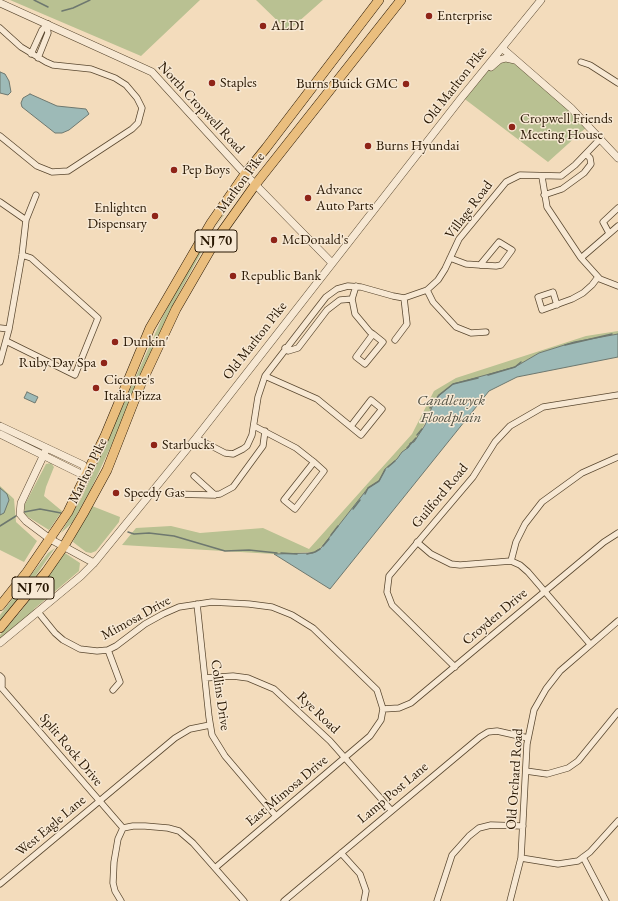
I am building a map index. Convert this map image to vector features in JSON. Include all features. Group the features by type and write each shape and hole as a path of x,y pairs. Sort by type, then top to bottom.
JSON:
{"highway":[{"name":"Marlton Pike","path":"0,606 27,572 68,512 111,423 150,328 200,241 244,174 266,148 379,0"},
{"name":"Marlton Pike","path":"0,628 36,585 64,546 107,470 140,386 178,304 216,240 255,185 401,0"}],"street":[{"name":"Old Marlton Pike","path":"0,643 81,576 94,563 196,438 475,80 541,0"},
{"name":"North Cropwell Road","path":"0,3 152,72 244,174 332,263"},
{"path":"31,54 42,30 48,25"},
{"path":"38,58 48,33 48,25"},
{"path":"0,28 31,54 53,65 91,69 102,72 126,84 137,98 142,108 138,123 74,168 61,172 52,172 37,166 0,136"},
{"path":"502,48 560,97 618,158"},
{"path":"486,67 491,68 496,61 503,59 517,61"},
{"path":"581,62 590,65 618,83"},
{"name":"Village Road","path":"196,438 220,452 233,454 247,446 252,435 258,397 265,376 285,348 326,297 337,289 356,286 404,298 417,295 427,290 442,275 459,239 506,182 520,175 542,177 561,176 586,154 600,139"},
{"path":"544,195 562,189 584,173 591,164 590,158 586,154"},
{"path":"542,177 544,195 549,211 581,258 598,277 605,282 618,286"},
{"path":"0,362 9,328 22,255 26,220 36,195"},
{"path":"0,202 26,220"},
{"path":"609,233 603,222 618,208"},
{"path":"581,258 618,226"},
{"path":"450,258 462,263 480,265 501,265 512,250 499,242 480,265"},
{"path":"6,341 75,375 98,318 31,258 22,255"},
{"path":"555,306 584,293 598,277"},
{"path":"356,286 352,299 355,314 361,323 383,342 365,364 356,357 373,334"},
{"path":"427,290 433,302 456,327 471,333 486,332"},
{"path":"395,340 407,324 404,298"},
{"path":"285,348 288,351 298,348 331,306 340,300 352,299"},
{"path":"0,328 9,328"},
{"path":"265,376 317,399 361,435 382,408 371,400 351,426"},
{"name":"Guilford Road","path":"455,667 397,611 388,599 387,585 389,576 473,477 495,442 510,426 543,408 618,395"},
{"path":"0,426 83,465 87,472 79,473 0,434"},
{"path":"254,426 296,448 314,462 324,471 295,509 284,500 314,462"},
{"path":"173,494 215,495 233,487 264,446 265,432"},
{"path":"47,448 19,510 23,518 50,538 94,563"},
{"path":"511,561 516,542 525,524 542,502 582,473 618,457"},
{"path":"194,476 215,495"},
{"name":"Croyden Drive","path":"383,709 406,707 604,542 618,533"},
{"path":"417,542 431,554 451,564 460,565 511,561 524,569 590,644"},
{"name":"Mimosa Drive","path":"38,612 55,634 71,645 88,650 108,650 163,614 196,604 212,602 261,605 281,610 301,619 313,628 377,690 383,709"},
{"name":"Collins Drive","path":"196,604 212,735 225,756 276,816"},
{"name":"Old Orchard Road","path":"510,901 521,858 528,738 534,710 546,689 560,671 618,621"},
{"path":"108,650 120,682 114,690"},
{"name":"Split Rock Drive","path":"0,676 2,678 1,686 123,828"},
{"name":"Rye Road","path":"205,678 248,678 274,689 330,741 391,810"},
{"name":"East Mimosa Drive","path":"215,868 345,758 377,728 381,720 383,709"},
{"path":"526,771 547,774 568,768 578,761 618,712"},
{"name":"West Eagle Lane","path":"0,884 182,733 210,725"},
{"name":"Lamp Post Lane","path":"284,901 480,737 488,732 497,731 528,738"},
{"path":"521,858 558,864 567,863 583,857 605,837 618,821"},
{"path":"437,901 452,855 469,836 479,828 491,825 523,826"},
{"path":"121,901 114,891 113,884 117,847 123,828 133,826 168,828 179,831 185,835 244,901"},
{"path":"341,853 360,874 366,890 364,901"},
{"path":"583,857 606,901"}],"green space":[{"path":"10,0 200,0 141,56"},
{"path":"256,0 323,0 288,31"},
{"name":"Cropwell Friends Meeting House","path":"512,59 588,126 548,162 462,97 496,61"},
{"path":"244,184 246,185 214,229"},
{"path":"214,229 177,297 90,491 72,523 61,533 82,497 163,316 192,262"},
{"path":"618,331 618,334 574,342 539,353 515,367 451,385 435,399 424,425 414,442 410,443 409,447 385,469 379,481 368,488 326,543 315,552 274,554 122,545 136,528 171,526 200,533 263,528 309,549 412,434 434,391 456,378 586,336"},
{"path":"51,463 54,467 44,496 62,511 49,530 25,515 24,506 46,464"},
{"path":"0,486 14,499 16,522 37,541 24,562 0,550"},
{"path":"92,506 120,517 119,522 96,551 91,553 86,552 73,542"},
{"path":"55,548 23,594 0,621 0,615 48,553"},
{"path":"65,553 80,563 79,571 34,609 33,613 0,639 0,635 21,611"}],"water":[{"path":"0,72 5,74 9,81 11,92 8,95 0,93"},
{"path":"30,94 57,106 86,109 89,114 69,130 62,133 55,133 22,107 21,103 23,98"},
{"name":"Candlewyck Floodplain","path":"618,334 618,357 517,377 489,391 330,589 274,554 313,553 321,548 368,488 379,481 385,469 409,447 410,443 414,442 425,425 435,399 453,384 515,367 539,353 574,342"},
{"path":"27,392 38,397 35,403 24,398"},
{"path":"0,488 7,494 9,500 4,513 0,515"}],"waterway":[{"path":"34,0 48,7"},
{"path":"62,11 73,8 90,0"},
{"path":"565,345 612,334"},
{"path":"488,375 515,367 521,362"},
{"path":"430,408 439,395 453,384 478,378"},
{"path":"417,435 422,429"},
{"path":"407,448 416,438"},
{"path":"388,467 395,461"},
{"path":"365,494 368,488 379,481 385,470"},
{"path":"353,509 360,500"},
{"path":"24,512 40,509 61,513"},
{"path":"0,526 16,516"},
{"path":"331,535 338,526"},
{"path":"128,532 134,534 149,533 174,536 225,551 249,550 277,553"},
{"path":"323,546 329,539"},
{"path":"307,554 320,549"},
{"path":"281,553 297,554"}],"place":[{"name":"Enterprise","path":"429,16"},
{"name":"ALDI","path":"263,26"},
{"name":"Staples","path":"212,83"},
{"name":"Burns Buick GMC","path":"406,84"},
{"name":"Cropwell Friends Meeting House","path":"512,127"},
{"name":"Burns Hyundai","path":"368,146"},
{"name":"Pep Boys","path":"174,170"},
{"name":"Advance Auto Parts","path":"308,198"},
{"name":"Enlighten Dispensary","path":"155,216"},
{"name":"McDonald's","path":"274,240"},
{"name":"Republic Bank","path":"233,276"},
{"name":"Dunkin'","path":"115,342"},
{"name":"Ruby Day Spa","path":"104,363"},
{"name":"Ciconte's Italia Pizza","path":"96,388"},
{"name":"Starbucks","path":"154,445"},
{"name":"Speedy Gas","path":"116,493"}]}
